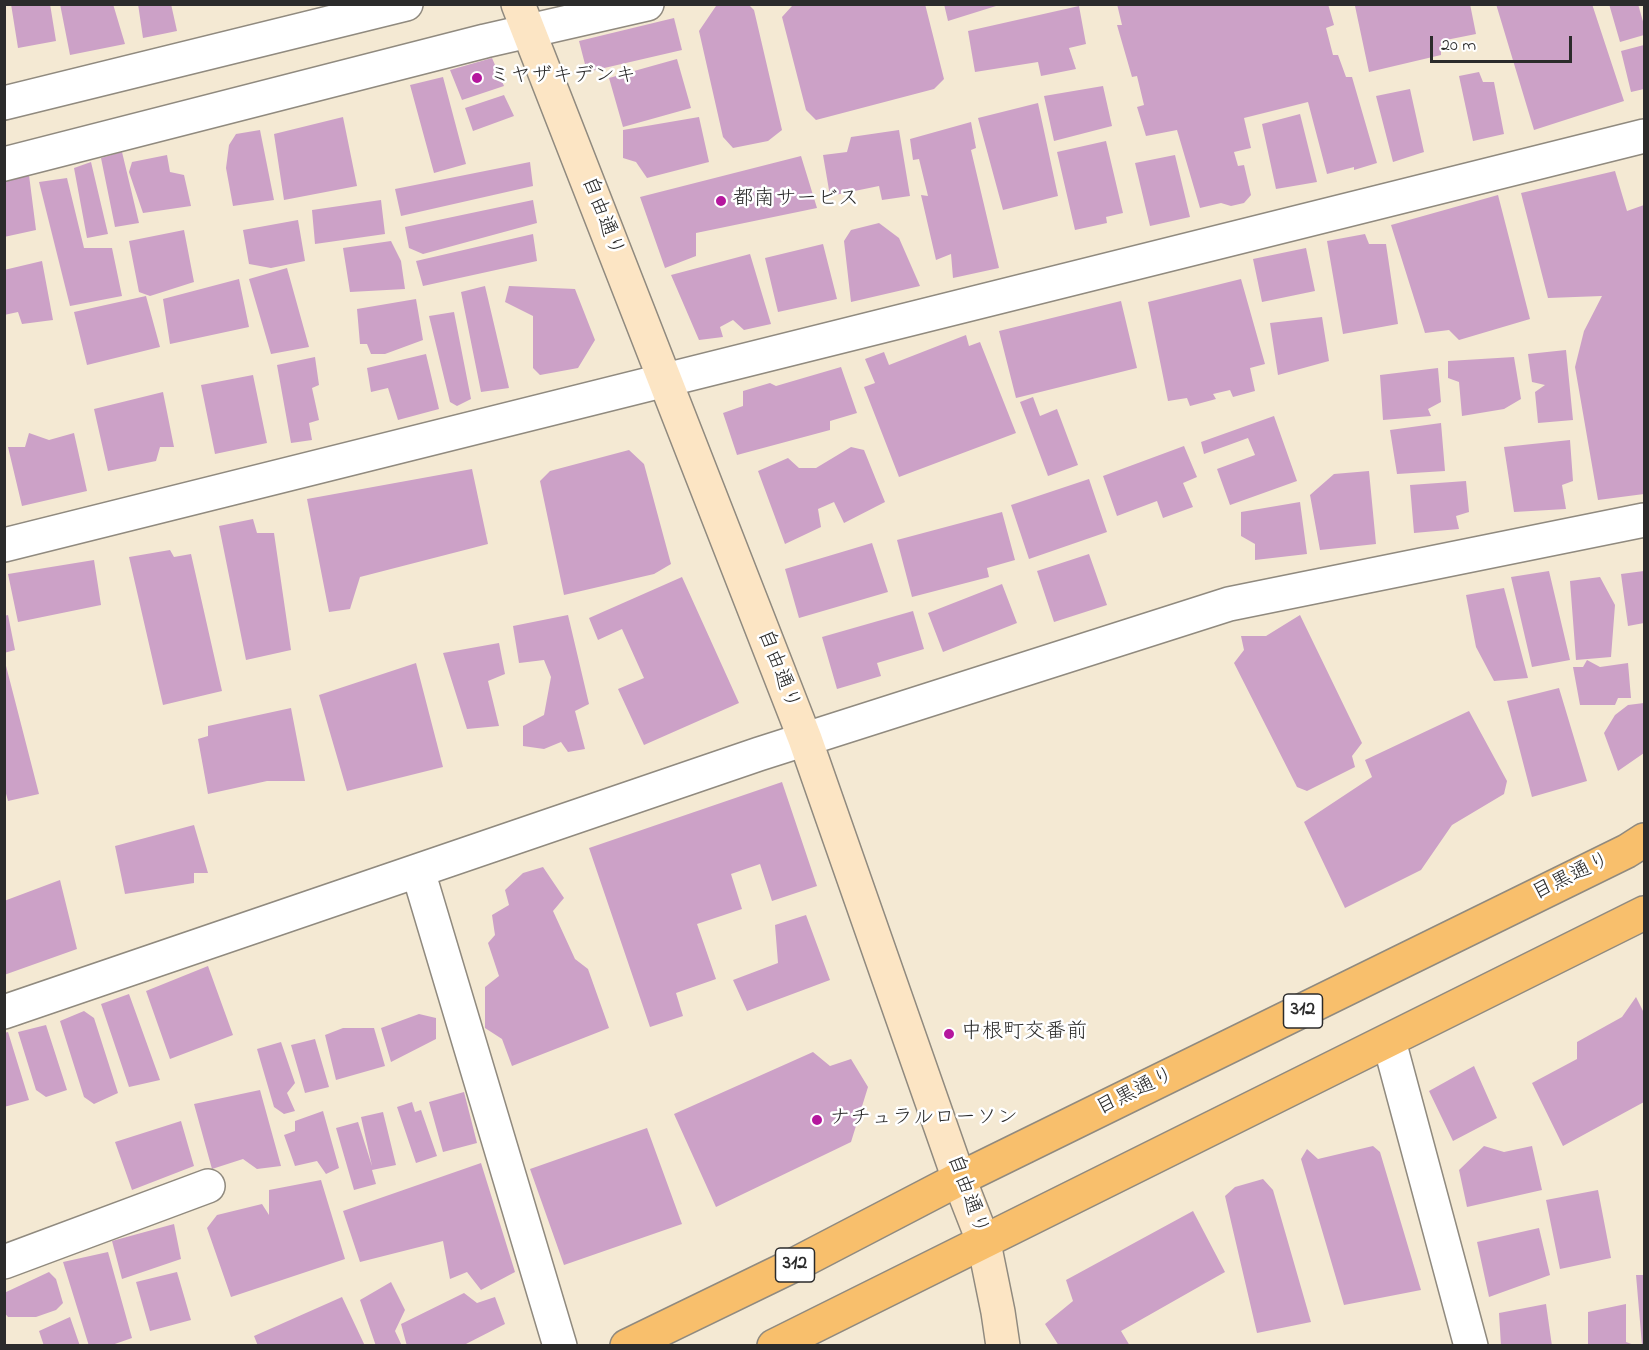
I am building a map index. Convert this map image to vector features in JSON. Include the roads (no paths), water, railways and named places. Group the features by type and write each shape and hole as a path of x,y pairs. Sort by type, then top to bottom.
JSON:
{"main road":[{"name":"自由通り","path":"524,18 805,739 959,1179 984,1243 1003,1346"},
{"name":"目黒通り","path":"627,1346 796,1264 959,1179 1627,851 1644,840"},
{"path":"774,1346 1389,1041 1641,923"}],"street":[{"path":"4,103 406,4"},
{"path":"4,164 524,18 647,4"},
{"path":"4,545 1644,136"},
{"path":"4,1012 805,739 1229,604 1644,520"},
{"path":"418,871 560,1346"},
{"path":"1389,1041 1471,1346"},
{"path":"4,1262 208,1186"}],"place":[{"name":"ミヤザキデンキ","path":"477,78"},
{"name":"都南サービス","path":"721,201"},
{"name":"中根町交番前","path":"949,1034"},
{"name":"ナチュラルローソン","path":"817,1120"}]}
